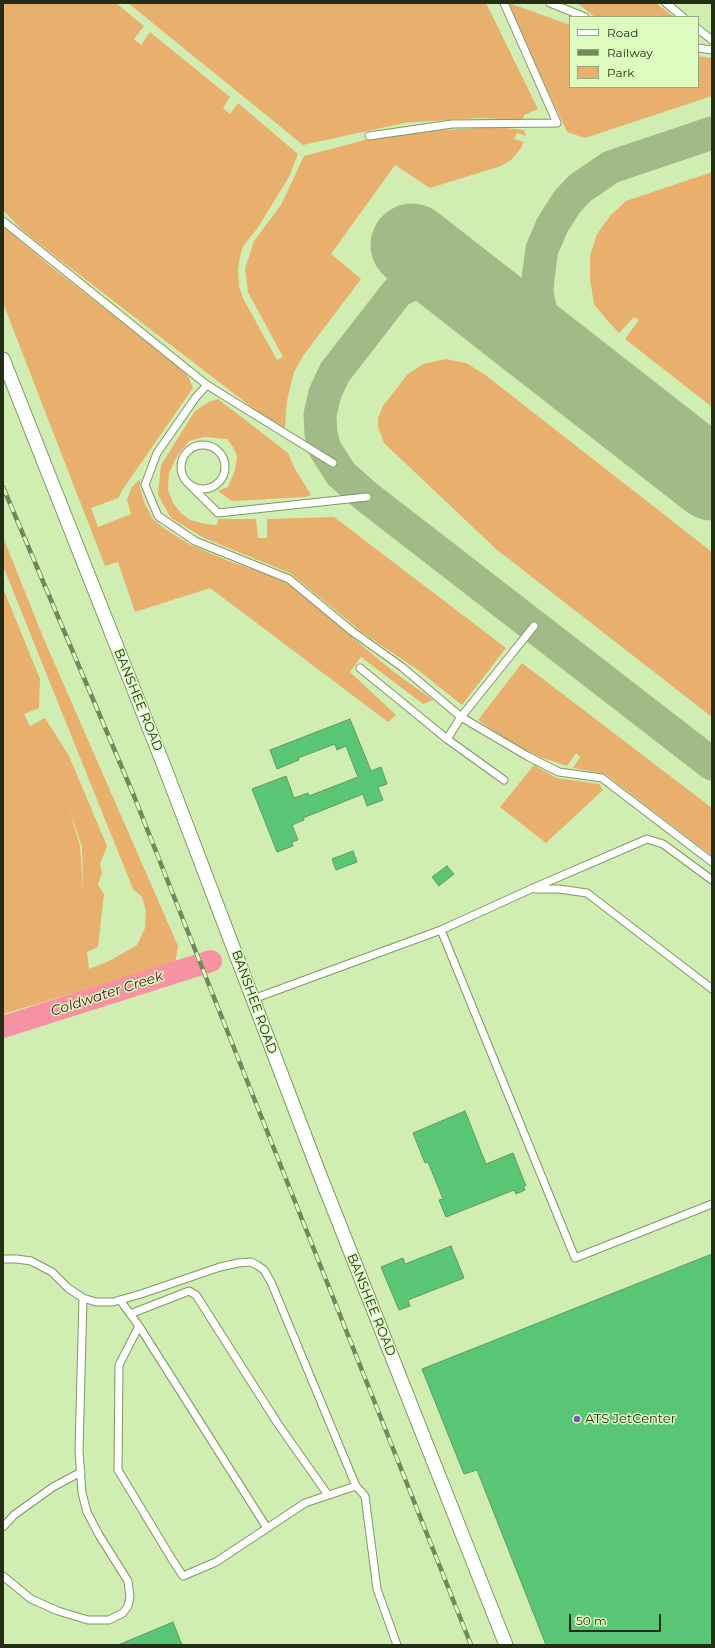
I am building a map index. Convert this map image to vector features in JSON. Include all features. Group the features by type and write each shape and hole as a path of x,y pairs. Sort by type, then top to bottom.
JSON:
{"street":[{"name":"BANSHEE ROAD","path":"3,359 166,771 318,1170 506,1645"}],"lane":[{"path":"369,136 452,124 557,123 504,3"},
{"path":"550,3 582,16"},
{"path":"666,3 682,16"},
{"path":"699,30 712,40"},
{"path":"699,48 712,50"},
{"path":"3,221 207,385 333,463"},
{"path":"207,385 196,397 162,447 152,466 145,485 158,516 195,541 289,579 353,632 402,667 461,717 529,757 559,772 602,778 712,862"},
{"path":"189,484 202,489 209,488 220,480 224,474 225,467 220,454 216,449 202,445 194,447 188,451 181,464 182,471 184,478 189,484 218,513 367,497"},
{"path":"447,739 461,717 534,626"},
{"path":"360,668 447,739 504,780"},
{"path":"253,999 441,930 647,839 663,844 712,880"},
{"path":"531,889 559,889 587,893 712,989"},
{"path":"441,930 575,1258 712,1204"},
{"path":"3,1259 31,1261 52,1272 68,1288 83,1298 96,1302 114,1302 220,1267 238,1263 251,1262 264,1270 271,1282 356,1486 365,1496 377,1589 397,1645"},
{"path":"130,1314 189,1291 196,1295 278,1424 328,1495"},
{"path":"3,1576 31,1599 58,1611 88,1620 109,1620 123,1613 128,1606 130,1597 128,1581 99,1535 87,1512 82,1493 80,1451 83,1298"},
{"path":"120,1300 139,1326 267,1528"},
{"path":"139,1326 119,1365 118,1470 183,1576 216,1562 305,1503 356,1486"},
{"path":"3,1527 14,1515 53,1487 81,1472"}],"green space":[{"path":"3,3 116,3 144,26 134,39 141,45 150,32 230,97 223,108 230,114 238,103 298,154 289,177 257,229 244,245 241,252 238,269 239,287 244,300 277,360 283,357 248,292 245,269 254,241 281,205 304,156 365,140 425,131 496,127 524,130 526,136 517,133 514,139 524,142 511,160 501,166 430,188 395,165 331,254 361,279 303,356 294,372 287,401 285,428 284,430 280,429 55,256 21,229 3,210"},
{"path":"128,3 486,3 538,109 524,115 523,120 478,118 404,123 303,145"},
{"path":"509,3 569,25 569,88 699,88 699,56 712,58 712,96 585,138 567,132 509,8"},
{"path":"577,3 656,3 673,16 594,16"},
{"path":"712,172 712,407 625,339 639,320 634,317 619,333 594,304 590,279 590,256 597,234 610,216 626,201"},
{"path":"3,226 50,266 181,368 189,378 193,388 118,498 91,508 98,527 131,514 127,499 132,487 140,479 140,488 145,504 153,519 165,529 189,544 231,562 270,575 288,584 344,628 354,639 394,672 433,700 423,704 361,657 350,672 396,715 388,722 210,588 135,612 118,562 105,566 3,303"},
{"path":"446,359 466,363 484,374 712,552 712,717 496,549 384,443 378,427 378,418 383,406 407,375 423,364"},
{"path":"218,399 288,453 295,469 311,495 305,497 232,501 218,491 228,487 235,470 237,456 227,439 204,437 189,441 177,456 169,473 168,490 173,503 181,513 190,520 205,524 217,525 218,519 256,519 258,538 267,538 267,519 334,517 506,648 462,705 418,670 363,633 290,573 204,538 171,518 158,495 161,465 195,411 209,402"},
{"path":"3,537 43,637 178,946 175,963 3,1014 3,588 40,679 39,708 24,714 30,726 45,718 69,756 107,846 100,864 102,872 98,885 104,894 98,947 87,952 89,969 109,961 137,945 145,928 146,911 142,897 133,889 3,566","holes":["69,808 82,847 83,890 80,846"]},
{"path":"522,663 712,808 712,856 605,774 573,768 580,757 576,753 567,766 540,757 512,743 478,720"},
{"path":"534,765 557,778 599,784 603,790 546,843 500,807"}],"building":[{"path":"350,719 371,771 381,767 387,784 378,787 383,800 367,806 363,794 303,818 304,820 292,825 298,840 292,842 293,846 277,852 252,789 286,776 294,798 308,793 309,796 358,777 346,746 337,750 335,744 298,758 299,760 277,769 270,750"},
{"path":"353,851 357,862 336,870 332,859"},
{"path":"447,866 454,874 439,886 432,877"},
{"path":"465,1111 486,1164 513,1153 526,1186 523,1186 525,1190 516,1194 514,1190 446,1217 439,1200 443,1199 428,1162 425,1163 413,1133"},
{"path":"451,1246 464,1278 408,1300 410,1306 399,1310 381,1267 403,1258 405,1264"},
{"name":"ATS JetCenter","path":"712,1254 712,1645 546,1645 477,1470 464,1474 422,1369"},
{"path":"173,1622 182,1645 118,1645"}],"waterway":[{"name":"Coldwater Creek","path":"3,1027 211,961"}],"taxiway":[{"path":"585,381 559,350 550,335 541,312 537,293 542,249 553,224 567,202 580,188 611,167 712,133"},
{"path":"464,286 445,282 424,282 411,285 398,291 335,372 325,393 320,415 321,434 325,449 341,474 367,497 712,764"}],"runway":[{"path":"412,245 712,479"}],"railway":[{"path":"3,487 134,796 471,1645"}],"place":[{"name":"ATS JetCenter","path":"577,1419"}]}
